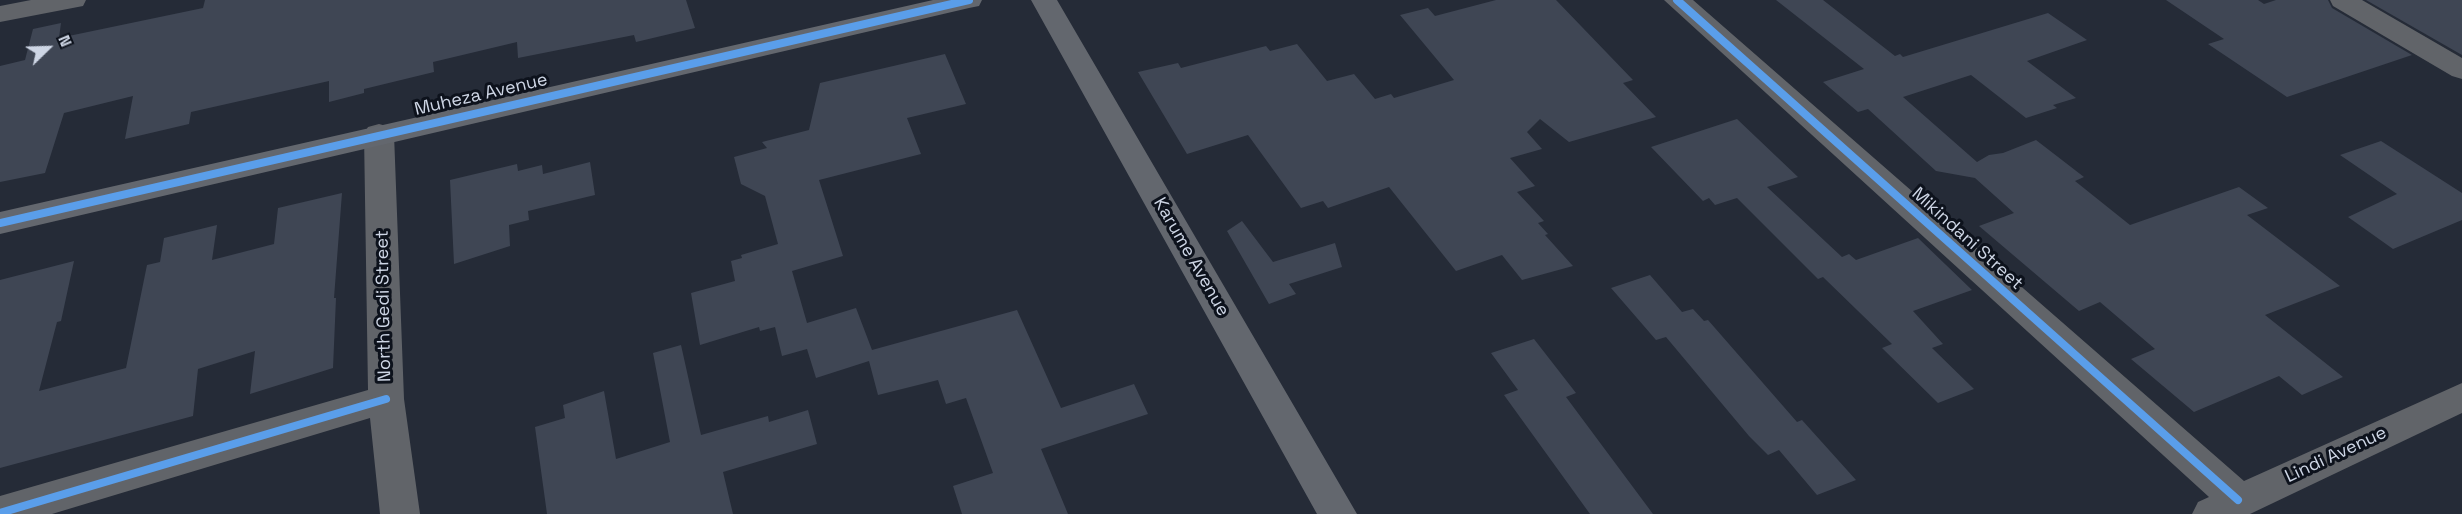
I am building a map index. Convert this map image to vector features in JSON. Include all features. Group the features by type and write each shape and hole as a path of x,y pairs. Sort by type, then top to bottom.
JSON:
{"street":[{"path":"0,15 73,0"},
{"name":"Muheza Avenue","path":"0,223 969,0"},
{"name":"Karume Avenue","path":"1044,0 1337,514"},
{"name":"Mikindani Street","path":"1677,0 2225,507"},
{"path":"2343,0 2462,70"},
{"name":"North Gedi Street","path":"379,134 386,399 400,514"},
{"name":"Lindi Avenue","path":"2225,507 2462,397"},
{"path":"0,513 386,399"}],"building":[{"path":"205,0 686,0 695,28 636,42 634,35 518,58 517,42 433,62 434,72 364,89 364,93 329,102 329,81 191,112 189,124 125,139 133,96 64,113 45,173 0,182 0,66 25,60 33,29 61,23 59,38 203,8"},
{"path":"1496,0 1556,0 1633,80 1623,83 1656,117 1569,142 1540,119 1527,132 1542,149 1510,158 1535,186 1517,192 1544,221 1538,223 1548,234 1545,235 1573,266 1522,280 1502,255 1456,271 1389,187 1328,208 1323,201 1301,208 1248,135 1187,154 1138,72 1178,63 1181,68 1266,46 1270,51 1297,44 1327,81 1354,74 1375,99 1391,94 1394,98 1454,80 1400,15 1428,8 1435,16"},
{"path":"1776,0 1823,0 1895,56 1900,54 1903,57 2048,13 2087,40 2027,61 2076,98 2053,105 2057,108 2026,118 1971,75 1903,97 1977,162 1989,155 2003,153 2036,140 2084,177 2075,181 2130,225 2239,187 2268,208 2247,215 2340,286 2265,315 2343,377 2302,395 2279,376 2194,412 2131,359 2155,349 2100,302 2079,311 1979,226 2014,213 1975,178 1936,171 1868,109 1858,112 1823,82 1864,69"},
{"path":"2166,0 2258,0 2264,4 2276,0 2328,0 2332,8 2412,55 2287,97 2208,44 2224,39"},
{"path":"2366,0 2462,0 2462,55"},
{"path":"945,54 966,104 907,118 921,154 819,180 843,256 792,271 807,323 856,308 872,350 1017,310 1061,408 1134,384 1148,414 1041,449 1068,514 962,514 953,486 993,473 966,398 946,404 938,380 878,395 869,361 816,378 807,349 782,356 775,327 760,331 759,327 700,345 691,293 735,281 731,261 742,258 741,255 778,244 765,196 741,184 734,157 767,148 762,142 809,130 820,83"},
{"path":"1737,119 1798,177 1767,187 1842,257 1849,254 1856,260 1918,238 1972,290 1913,311 1943,344 1932,348 1974,389 1938,403 1882,348 1892,344 1823,277 1818,279 1737,198 1715,205 1709,198 1703,201 1651,147"},
{"path":"2381,141 2462,193 2462,220 2393,249 2348,217 2397,194 2340,155"},
{"path":"590,162 595,195 528,211 529,220 509,225 510,246 454,264 450,180 517,164 518,171 542,165 543,174"},
{"path":"342,193 334,298 336,298 333,368 250,394 255,351 198,369 193,416 0,468 0,280 74,261 61,321 57,322 39,391 126,368 147,265 160,262 164,238 217,225 212,260 274,244 278,208"},
{"path":"1242,221 1273,262 1335,243 1342,267 1289,284 1296,294 1269,304 1227,231"},
{"path":"1650,275 1682,312 1693,309 1704,321 1708,320 1797,422 1802,420 1856,480 1817,495 1779,450 1768,455 1749,436 1666,337 1656,340 1611,288"},
{"path":"1534,339 1576,393 1566,397 1653,514 1590,514 1504,395 1518,390 1491,353"},
{"path":"681,345 701,435 768,416 769,422 808,410 817,444 723,472 733,514 547,514 535,427 565,418 563,405 604,391 616,459 670,442 653,353"}],"cycle path":[{"path":"0,223 969,0"},
{"path":"1677,0 2238,500"},
{"path":"0,513 386,399"}]}
